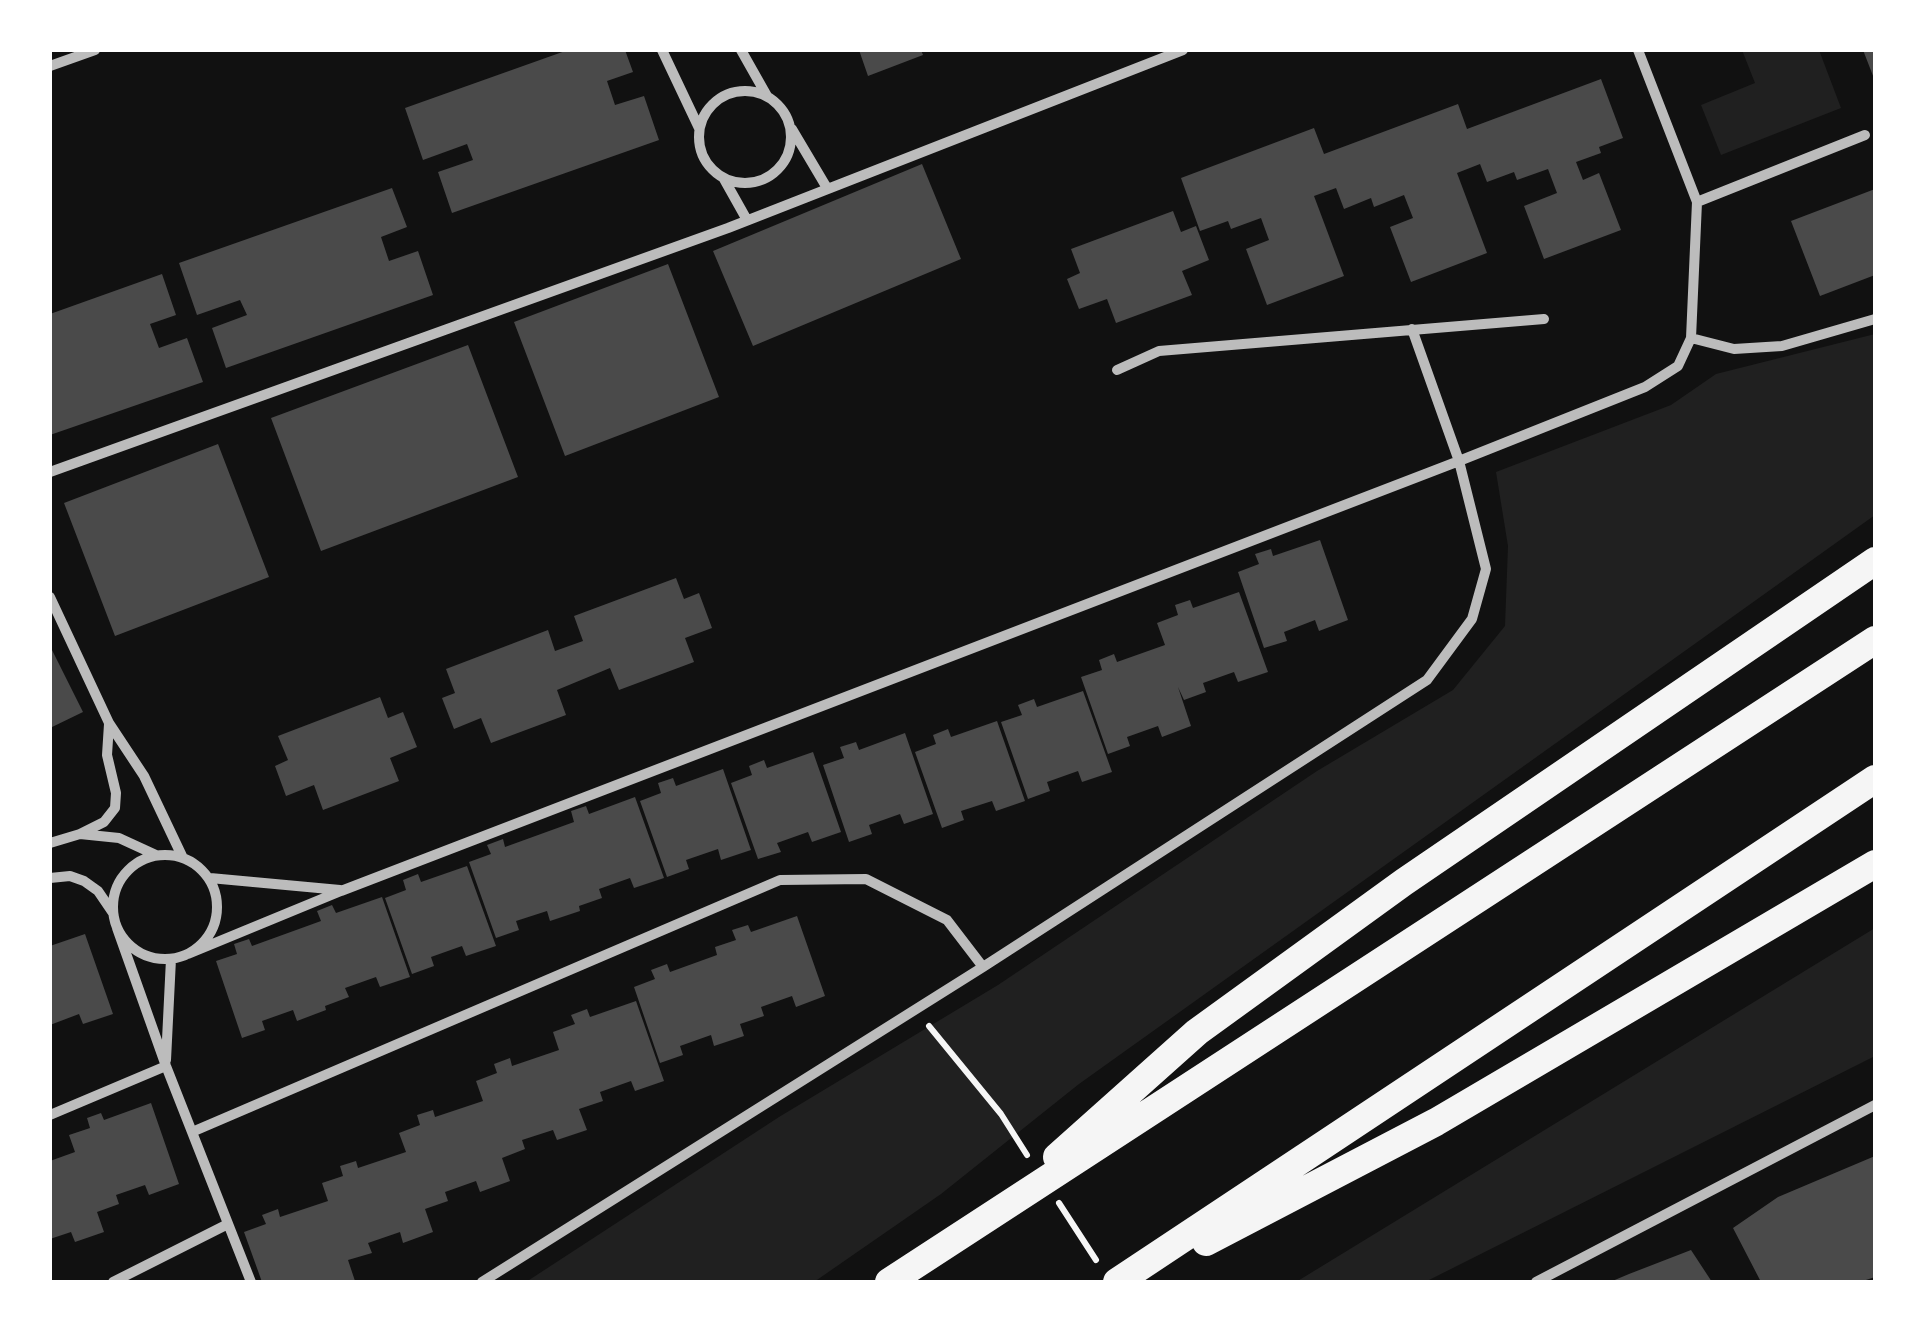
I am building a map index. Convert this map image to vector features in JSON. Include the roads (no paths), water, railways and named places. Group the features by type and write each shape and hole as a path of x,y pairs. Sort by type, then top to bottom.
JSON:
{"highway":[{"path":"1758,640 1875,542"},
{"path":"989,1218 1196,1032 1404,882 1875,562"},
{"path":"889,1282 1875,640"},
{"path":"1118,1282 1875,779"},
{"path":"1129,1282 1436,1122 1875,864"}],"street":[{"path":"50,66 95,50"},
{"path":"662,50 699,128 703,157 723,178 747,220"},
{"path":"740,50 768,96 785,114 828,188"},
{"path":"50,472 747,220 1183,50"},
{"path":"117,928 126,942 155,958 188,954 340,890 1645,386 1678,366 1691,338 1697,202 1638,50"},
{"path":"699,128 704,114 726,95 739,91 768,96"},
{"path":"723,178 753,183 780,168 792,140 790,124"},
{"path":"1697,202 1865,135"},
{"path":"1116,370 1159,351 1544,319"},
{"path":"1691,338 1734,349 1782,346 1875,319"},
{"path":"482,1282 983,968 1427,680 1472,619 1486,570 1458,461 1412,329"},
{"path":"50,597 109,723 144,776 182,856"},
{"path":"50,842 104,822 115,808 116,792 107,755 109,723"},
{"path":"80,834 119,838 156,856"},
{"path":"188,954 213,930 217,894 210,878 182,856 156,856 131,866 114,896 117,928 166,1066 251,1282"},
{"path":"50,878 70,876 84,881 98,890 113,912"},
{"path":"210,878 340,890"},
{"path":"192,1132 780,880 866,879 947,920 983,968"},
{"path":"166,1066 171,959"},
{"path":"50,1114 166,1066"},
{"path":"1536,1282 1875,1104"},
{"path":"112,1282 228,1224"}]}
